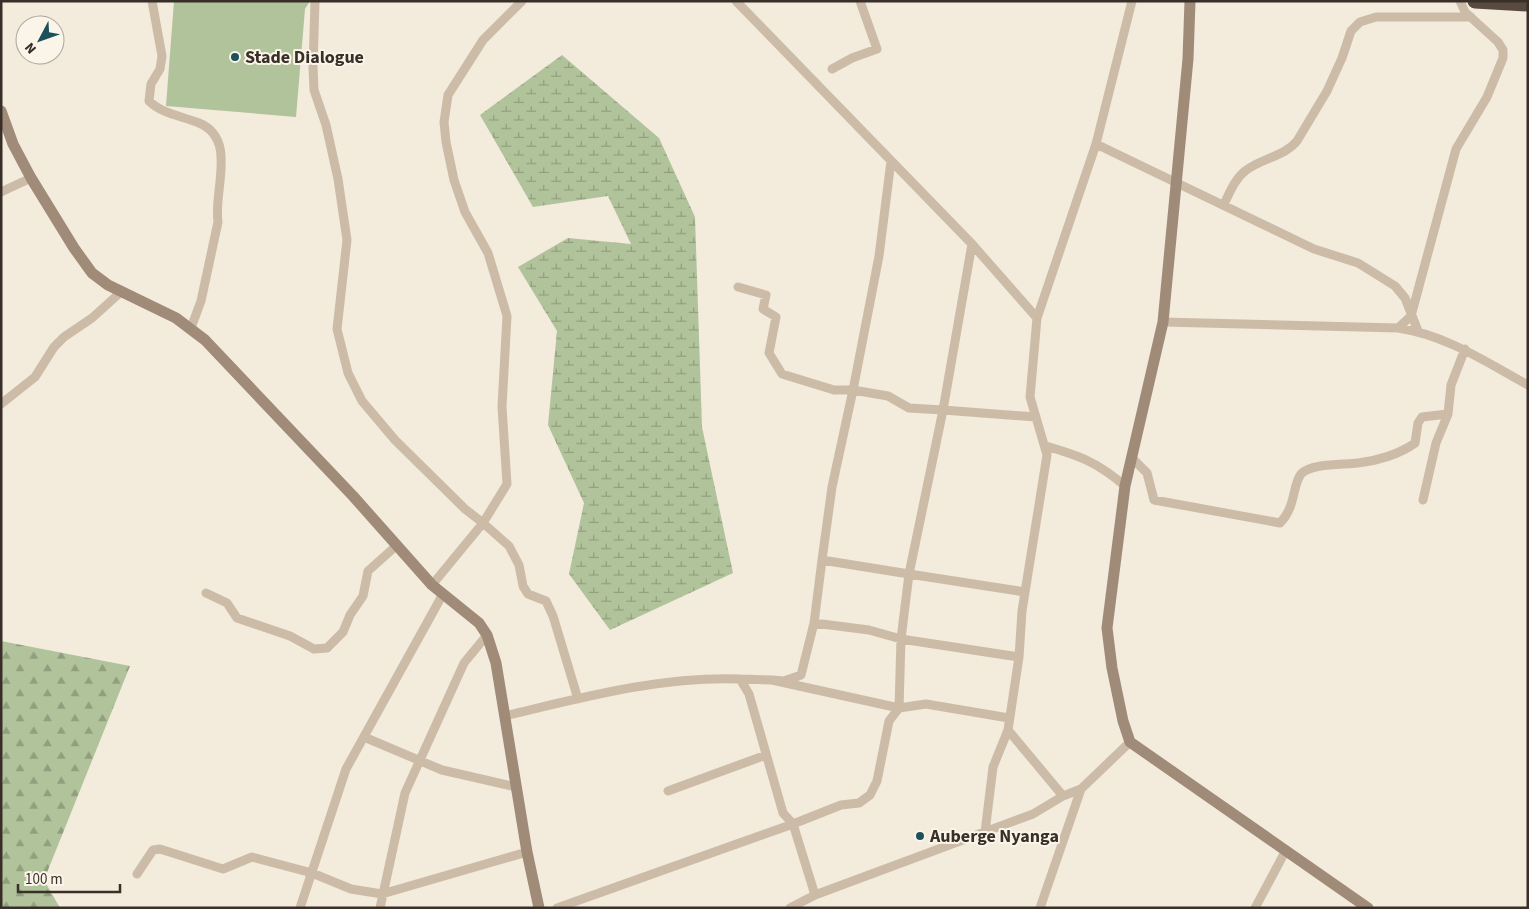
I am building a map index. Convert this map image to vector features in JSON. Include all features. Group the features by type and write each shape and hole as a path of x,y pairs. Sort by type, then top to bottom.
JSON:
{"highway":[{"path":"1475,1 1528,4"}],"street":[{"path":"152,1 162,56 160,69 152,84 149,101 156,108 200,123 214,133 220,147 221,162 216,209 218,222 201,302 190,328"},
{"path":"315,1 312,68 314,90 326,125 348,240 337,329 348,373 362,401 395,440 465,510 509,546 518,565 523,586 528,594 546,601 553,616 578,699"},
{"path":"432,585 483,523 507,484 502,407 507,316 488,253 465,212 454,180 444,122 448,96 483,40 522,1"},
{"path":"736,1 972,244 1037,318"},
{"path":"832,69 852,58 877,49 860,1"},
{"path":"984,832 992,767 1008,730 1025,592 1045,469 1046,446 1030,397 1037,318 1096,144 1132,1"},
{"path":"1190,1 1188,59 1163,322 1125,486 1107,628 1112,668 1123,721 1130,742 1368,908"},
{"path":"1398,328 1411,316 1415,295 1456,149 1487,97 1503,58 1503,50 1498,42 1465,12 1460,1"},
{"path":"1224,204 1236,180 1246,170 1291,149 1297,142 1327,92 1342,58 1351,31 1360,22 1376,17 1471,17"},
{"path":"1,111 13,144 31,178 74,248 92,273 108,285 176,318 190,328 253,389 353,496 432,585 479,623 487,634 496,663 527,852 540,908"},
{"path":"1096,144 1314,249 1358,263 1395,286 1415,295"},
{"path":"504,716 602,692 680,681 710,678 784,681 801,675 814,623 833,479 853,390 879,256 891,161"},
{"path":"1,192 31,178"},
{"path":"557,908 793,824 834,807 859,803 870,796 877,781 889,721 899,708 901,639 909,574 944,410 972,244"},
{"path":"1395,286 1404,298 1418,331"},
{"path":"738,287 766,295 763,309 776,317 769,353 782,374 834,390 853,390 888,396 909,408 1036,417"},
{"path":"1,404 35,377 54,347 64,337 92,318 122,291"},
{"path":"1163,322 1398,328 1418,331 1465,349 1528,385"},
{"path":"1424,500 1436,443 1448,414 1451,384 1465,349"},
{"path":"1132,458 1147,473 1154,500 1280,523 1289,514 1301,474 1311,468 1359,463 1403,452 1415,442 1418,423 1422,417 1448,414"},
{"path":"1046,446 1084,457 1110,473 1125,486"},
{"path":"206,593 227,603 237,618 290,636 314,649 327,648 343,632 350,615 363,596 368,571 396,546"},
{"path":"822,560 1025,592"},
{"path":"300,908 346,769 443,594"},
{"path":"814,623 869,630 901,639 1018,657"},
{"path":"380,908 405,793 464,663 487,634"},
{"path":"740,679 749,694 783,813 793,824 815,895"},
{"path":"772,680 899,708 926,704 1009,718"},
{"path":"1008,730 1063,796"},
{"path":"364,737 419,762 466,778 516,788"},
{"path":"790,908 815,895 1033,814 1063,796 1081,789 1130,742"},
{"path":"668,791 766,755"},
{"path":"1040,908 1081,789"},
{"path":"136,874 153,850 156,849 223,869 252,857 312,873 351,889 382,894 527,852"},
{"path":"1255,908 1286,850"}],"green space":[{"name":"Stade Dialogue","path":"174,1 310,1 305,9 296,117 166,106"},
{"path":"562,55 659,138 695,217 702,427 733,573 610,630 569,574 584,503 548,425 557,331 518,267 568,238 631,244 608,196 533,207 480,115"},
{"path":"1,641 130,666 44,880 60,908 1,908"}],"place":[{"name":"Stade Dialogue","path":"235,57"},
{"name":"Auberge Nyanga","path":"920,836"}]}
